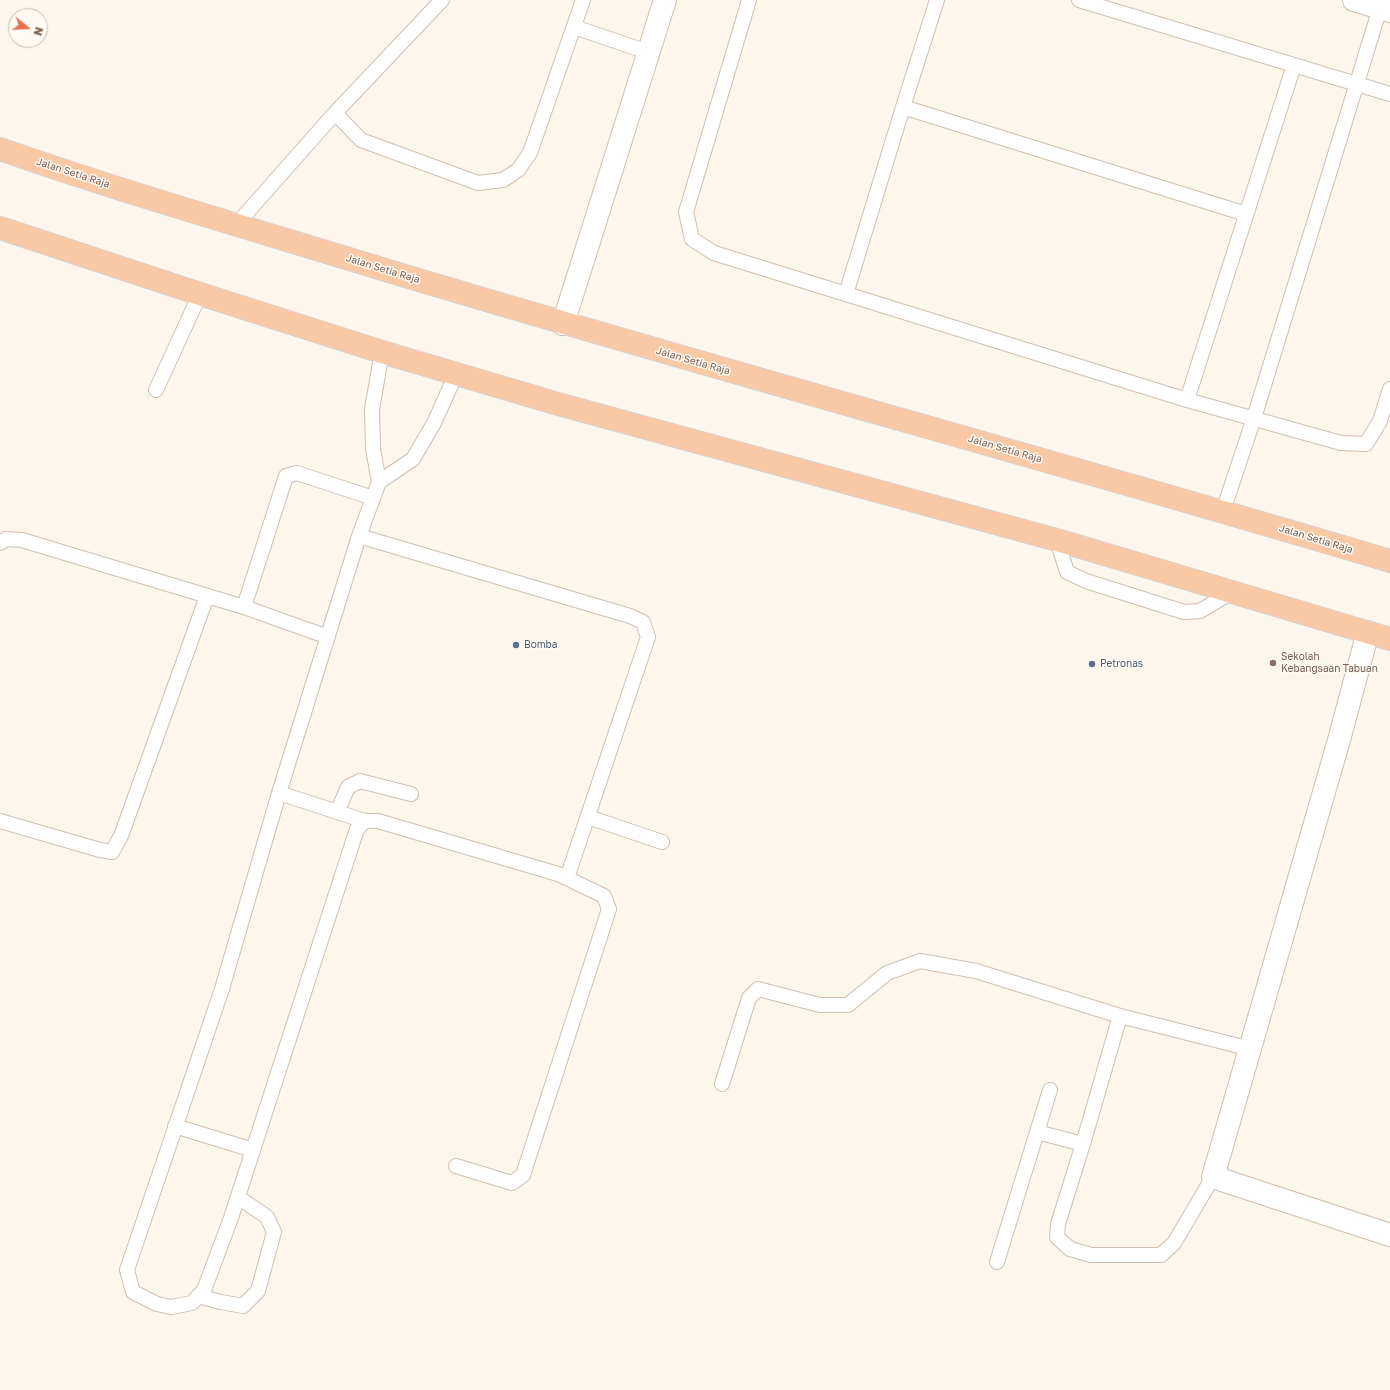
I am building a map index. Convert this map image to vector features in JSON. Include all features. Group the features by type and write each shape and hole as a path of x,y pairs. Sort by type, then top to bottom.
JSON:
{"highway":[{"name":"Jalan Setia Raja","path":"0,149 55,168 236,225 563,324 1223,512 1390,562"},
{"path":"0,228 200,294 456,374 558,404 1057,540 1390,639"}],"street":[{"path":"563,324 665,0"},
{"path":"1354,0 1385,9"},
{"path":"1368,632 1337,747 1213,1177 1390,1235"}],"lane":[{"path":"236,225 335,113 442,0"},
{"path":"335,113 361,140 478,183 504,180 518,170 530,153 583,0"},
{"path":"749,0 686,212 692,239 714,253 1187,400 1341,443 1366,444 1380,422 1390,389"},
{"path":"846,294 937,0"},
{"path":"1079,0 1390,94"},
{"path":"1223,512 1254,418 1356,84 1385,9"},
{"path":"574,27 648,52"},
{"path":"1187,400 1294,65"},
{"path":"903,107 1246,214"},
{"path":"156,390 200,294"},
{"path":"365,821 357,830 238,1197 204,1290 192,1303 171,1306 157,1304 133,1292 127,1270 222,989 279,793 359,536 379,482 373,449 372,409 382,352"},
{"path":"379,482 413,459 434,423 456,374"},
{"path":"244,607 286,476 297,473 373,498"},
{"path":"359,536 623,614 643,622 648,637 567,878"},
{"path":"0,543 6,539 22,540 244,607 328,636"},
{"path":"1057,540 1067,572 1086,582 1184,612 1200,611 1232,592"},
{"path":"0,821 100,850 112,852 121,836 207,596"},
{"path":"337,812 348,787 360,781 410,794"},
{"path":"279,793 365,821 378,822 558,874 604,896 609,909 523,1175 512,1183 456,1166"},
{"path":"588,817 662,842"},
{"path":"722,1084 749,998 758,989 820,1005 848,1005 887,973 920,961 976,971 1120,1016 1251,1049"},
{"path":"1120,1016 1058,1224 1057,1237 1070,1249 1091,1255 1161,1254 1174,1243 1213,1177"},
{"path":"997,1262 1050,1090"},
{"path":"176,1126 253,1150"},
{"path":"1037,1132 1083,1144"},
{"path":"198,1296 243,1306 258,1291 274,1232 267,1217 238,1197"}],"place":[{"name":"Bomba","path":"516,645"},
{"name":"Sekolah Kebangsaan Tabuan","path":"1273,663"},
{"name":"Petronas","path":"1092,664"}]}
